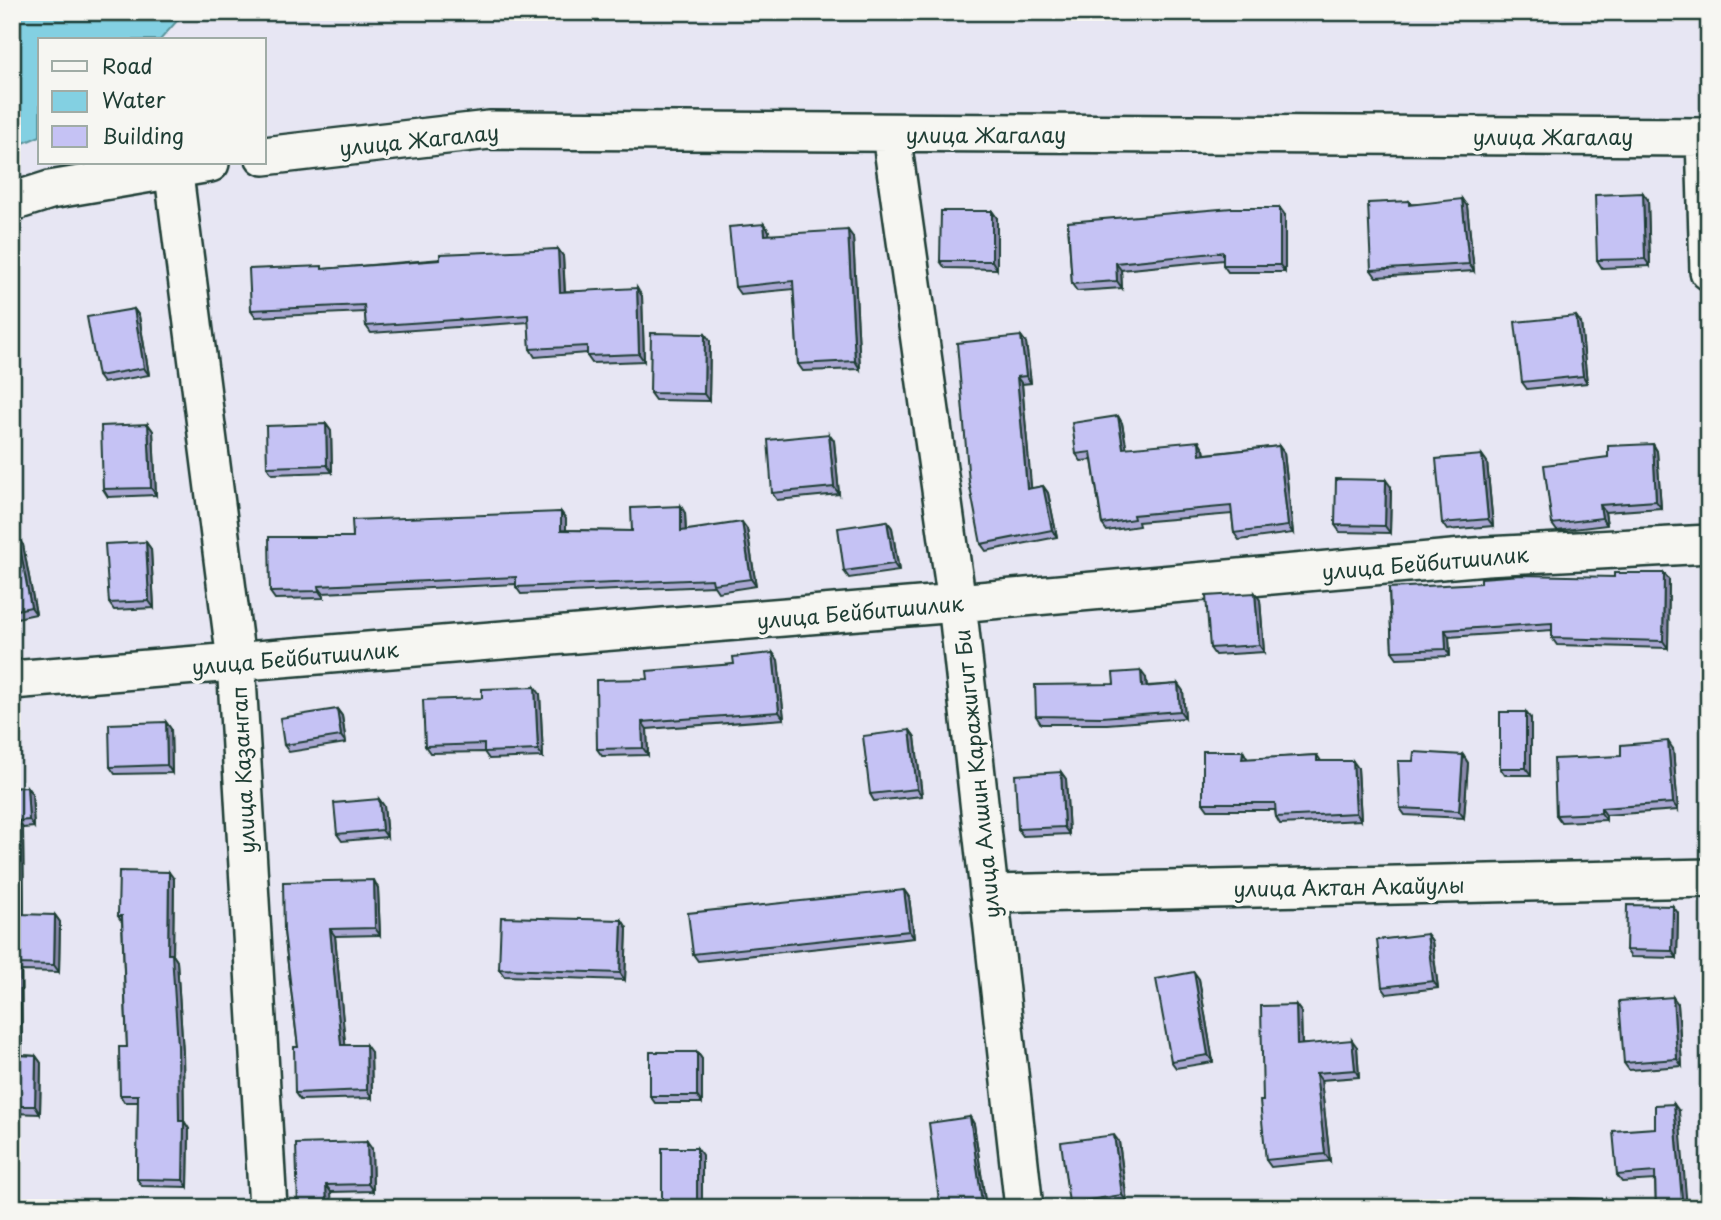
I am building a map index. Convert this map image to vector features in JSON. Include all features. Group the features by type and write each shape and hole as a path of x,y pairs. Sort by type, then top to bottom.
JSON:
{"street":[{"name":"улица Жагалау","path":"266,156 489,130 1707,137"},
{"name":"улица Алшин Каражигит Би","path":"891,134 957,603 1024,1208"},
{"path":"1707,137 1709,271"},
{"path":"12,202 50,190 201,164"},
{"name":"улица Казангап","path":"173,167 236,661 268,1208"},
{"name":"улица Бейбитшилик","path":"12,680 957,603 1486,556 1709,544"},
{"name":"улица Актан Акайулы","path":"989,894 1709,878"}],"water":[{"path":"12,12 185,12 162,38 38,38 38,137 12,148"}],"building":[{"path":"1643,193 1645,259 1597,260 1595,195"},
{"path":"1462,199 1469,264 1371,270 1368,203 1409,201 1409,205"},
{"path":"1232,208 1280,208 1280,265 1223,265 1223,252 1116,263 1117,281 1072,284 1068,222"},
{"path":"941,211 992,211 992,261 940,261"},
{"path":"764,224 765,235 848,230 855,361 798,364 793,281 735,287 729,227"},
{"path":"558,249 560,292 637,288 639,354 587,356 587,346 530,349 528,315 366,326 364,305 251,310 249,269 322,266 322,269 440,260 440,254"},
{"path":"134,309 144,368 98,376 87,317"},
{"path":"1576,316 1583,376 1522,382 1515,322"},
{"path":"651,333 705,334 704,394 650,393"},
{"path":"1021,336 1026,376 1017,377 1027,489 1043,486 1052,530 981,544 969,482 957,343"},
{"path":"1118,416 1123,448 1199,441 1200,455 1279,446 1288,526 1234,533 1231,506 1133,515 1134,519 1102,524 1091,452 1076,454 1072,423"},
{"path":"148,424 151,488 103,489 101,426"},
{"path":"326,424 327,465 267,467 266,426"},
{"path":"829,434 834,487 772,493 768,440"},
{"path":"1653,444 1656,501 1600,505 1602,518 1552,524 1544,465 1608,457 1608,446"},
{"path":"1482,455 1488,519 1442,523 1436,459"},
{"path":"1336,479 1386,480 1385,526 1335,525"},
{"path":"681,506 681,531 742,522 751,579 713,584 712,579 516,587 516,577 318,586 319,591 270,592 269,537 353,537 352,520 561,512 561,530 632,531 631,508"},
{"path":"887,521 894,564 844,571 838,528"},
{"path":"18,538 31,607 12,611 12,539"},
{"path":"146,542 149,601 109,603 105,544"},
{"path":"1614,573 1664,573 1663,641 1552,638 1552,623 1445,630 1446,649 1392,651 1389,588 1481,583 1481,578 1521,575 1614,577"},
{"path":"1255,593 1259,645 1210,648 1206,596"},
{"path":"773,653 779,712 642,722 643,748 597,749 596,680 648,679 647,671 734,664 733,657"},
{"path":"1141,671 1142,687 1178,684 1180,711 1102,717 1036,716 1035,685 1114,684 1113,673"},
{"path":"535,687 538,750 484,752 484,744 425,746 423,700 482,698 482,689"},
{"path":"337,709 341,736 284,745 280,718"},
{"path":"1500,712 1526,712 1526,768 1500,768"},
{"path":"166,722 167,765 110,767 109,724"},
{"path":"910,730 917,789 870,794 863,736"},
{"path":"1668,741 1673,803 1601,808 1601,813 1556,815 1554,759 1621,756 1621,745"},
{"path":"1203,751 1243,751 1242,759 1317,755 1317,761 1353,761 1356,813 1276,817 1275,803 1203,803"},
{"path":"1414,752 1463,755 1459,811 1400,808 1398,761 1413,761"},
{"path":"1061,772 1064,827 1018,829 1015,775"},
{"path":"27,787 29,820 18,821 19,914 55,915 54,965 16,964 17,1055 36,1056 35,1106 12,1106 12,788"},
{"path":"379,799 382,830 337,834 334,803"},
{"path":"119,871 169,872 168,954 172,954 178,1046 179,1121 184,1121 183,1180 137,1179 138,1095 120,1095 119,1047 127,1047 122,916 118,916"},
{"path":"374,880 375,928 330,929 341,1045 366,1045 367,1090 295,1093 294,1047 298,1047 284,931 283,882"},
{"path":"904,890 909,931 693,954 688,913"},
{"path":"1627,905 1673,906 1672,951 1626,950"},
{"path":"501,917 622,920 620,973 499,969"},
{"path":"1427,934 1433,981 1382,987 1377,940"},
{"path":"1194,972 1208,1055 1171,1061 1156,979"},
{"path":"1673,997 1677,1059 1624,1063 1619,1001"},
{"path":"1296,1005 1297,1045 1352,1040 1355,1070 1316,1073 1325,1154 1266,1160 1260,1101 1263,1101 1261,1006"},
{"path":"650,1052 697,1052 697,1096 650,1096"},
{"path":"1674,1104 1682,1201 1704,1201 1705,1208 1656,1208 1655,1172 1617,1175 1613,1131 1655,1128 1655,1105"},
{"path":"970,1117 982,1203 971,1205 971,1208 940,1208 929,1123"},
{"path":"1114,1135 1122,1195 1069,1203 1061,1142"},
{"path":"367,1142 368,1184 326,1185 327,1208 298,1208 296,1144"},
{"path":"662,1148 697,1148 697,1208 662,1208"},
{"path":"1569,1198 1606,1199 1605,1208 1568,1208"}]}
